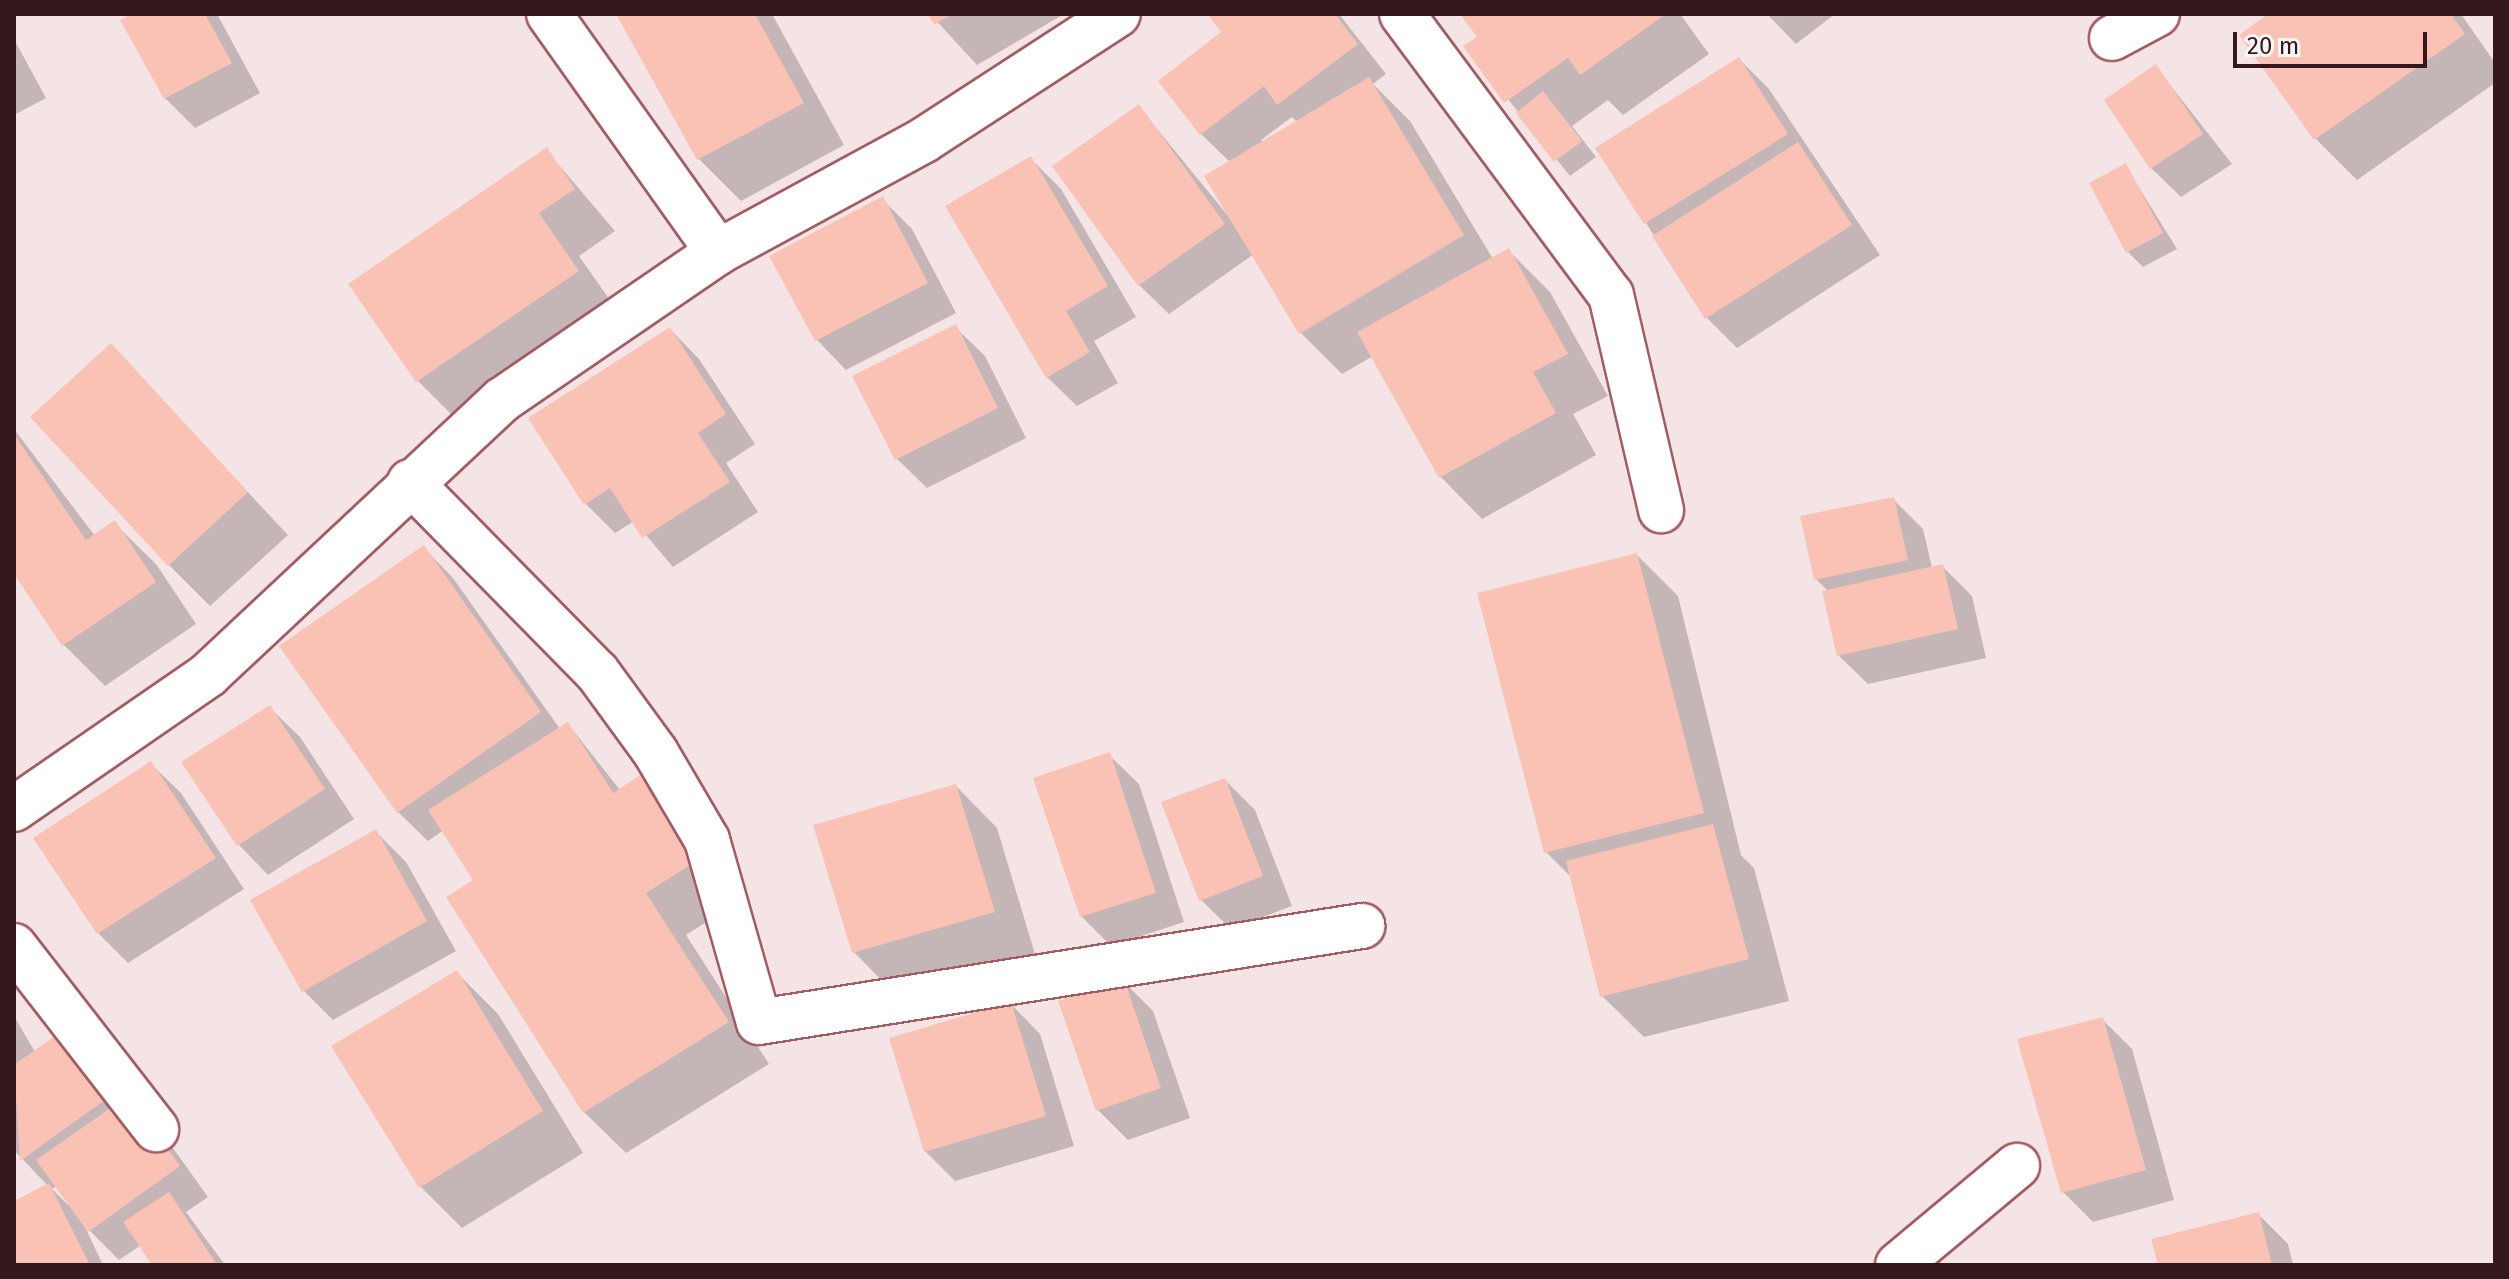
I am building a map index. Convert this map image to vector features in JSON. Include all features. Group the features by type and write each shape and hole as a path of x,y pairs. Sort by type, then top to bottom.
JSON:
{"street":[{"path":"549,14 718,252"},
{"path":"14,809 208,675 410,482 502,400 718,252 924,140 1118,14"},
{"path":"1402,14 1611,295 1661,510"},
{"path":"2112,38 2157,14"},
{"path":"410,482 597,672 656,753 707,840 759,1022 1362,926"},
{"path":"14,946 156,1129"},
{"path":"1898,1265 2017,1166"}],"building":[{"path":"131,14 205,14 232,63 164,99 120,20"},
{"path":"616,14 755,14 804,103 697,160"},
{"path":"928,14 952,14 934,25"},
{"path":"1207,14 1335,14 1358,44 1277,105 1264,86 1200,135 1158,81 1221,32"},
{"path":"1460,14 1666,14 1580,75 1568,58 1504,103 1463,46 1477,37"},
{"path":"2268,14 2451,14 2465,34 2314,140 2239,35"},
{"path":"1739,57 1788,134 1644,224 1595,148"},
{"path":"2156,64 2203,134 2150,169 2104,100"},
{"path":"1369,77 1464,235 1299,334 1204,176"},
{"path":"1543,91 1582,141 1554,162 1516,113"},
{"path":"1139,104 1225,224 1138,286 1052,166"},
{"path":"1798,142 1852,225 1705,319 1652,236"},
{"path":"547,147 575,189 539,213 579,271 416,382 348,284"},
{"path":"1031,156 1108,286 1066,311 1090,352 1046,378 945,206"},
{"path":"2126,163 2163,233 2126,253 2089,183"},
{"path":"883,196 928,283 815,341 769,256"},
{"path":"1509,248 1568,354 1533,372 1556,413 1439,478 1357,332"},
{"path":"956,324 998,408 895,460 852,376"},
{"path":"670,327 726,414 698,433 730,482 642,538 610,488 584,505 528,418"},
{"path":"111,343 248,492 168,566 30,417"},
{"path":"14,434 86,540 115,520 156,582 62,646 14,574"},
{"path":"1894,497 1908,560 1814,580 1800,516"},
{"path":"424,545 541,712 397,813 279,646"},
{"path":"1637,553 1704,813 1544,853 1477,593"},
{"path":"1943,564 1958,629 1837,656 1822,591"},
{"path":"270,705 325,789 237,846 181,762"},
{"path":"568,722 613,793 646,771 701,858 646,893 729,1022 583,1113 446,897 473,880 428,810"},
{"path":"1110,752 1156,893 1080,917 1033,778"},
{"path":"151,761 216,858 97,934 33,838"},
{"path":"1225,778 1263,876 1199,901 1161,802"},
{"path":"956,784 995,912 852,953 813,825"},
{"path":"1713,824 1749,959 1600,997 1566,861"},
{"path":"376,829 427,921 302,992 250,900"},
{"path":"457,970 543,1111 419,1188 331,1046"},
{"path":"1124,979 1161,1088 1096,1111 1058,1001"},
{"path":"1011,1002 1046,1116 924,1152 889,1038"},
{"path":"2103,1017 2146,1170 2061,1193 2017,1039"},
{"path":"69,1026 116,1092 20,1161 14,1065"},
{"path":"129,1095 180,1166 88,1232 36,1160"},
{"path":"49,1183 90,1265 14,1265 14,1201"},
{"path":"169,1192 217,1265 152,1265 123,1222"},
{"path":"2259,1212 2272,1265 2158,1265 2151,1239"}]}
